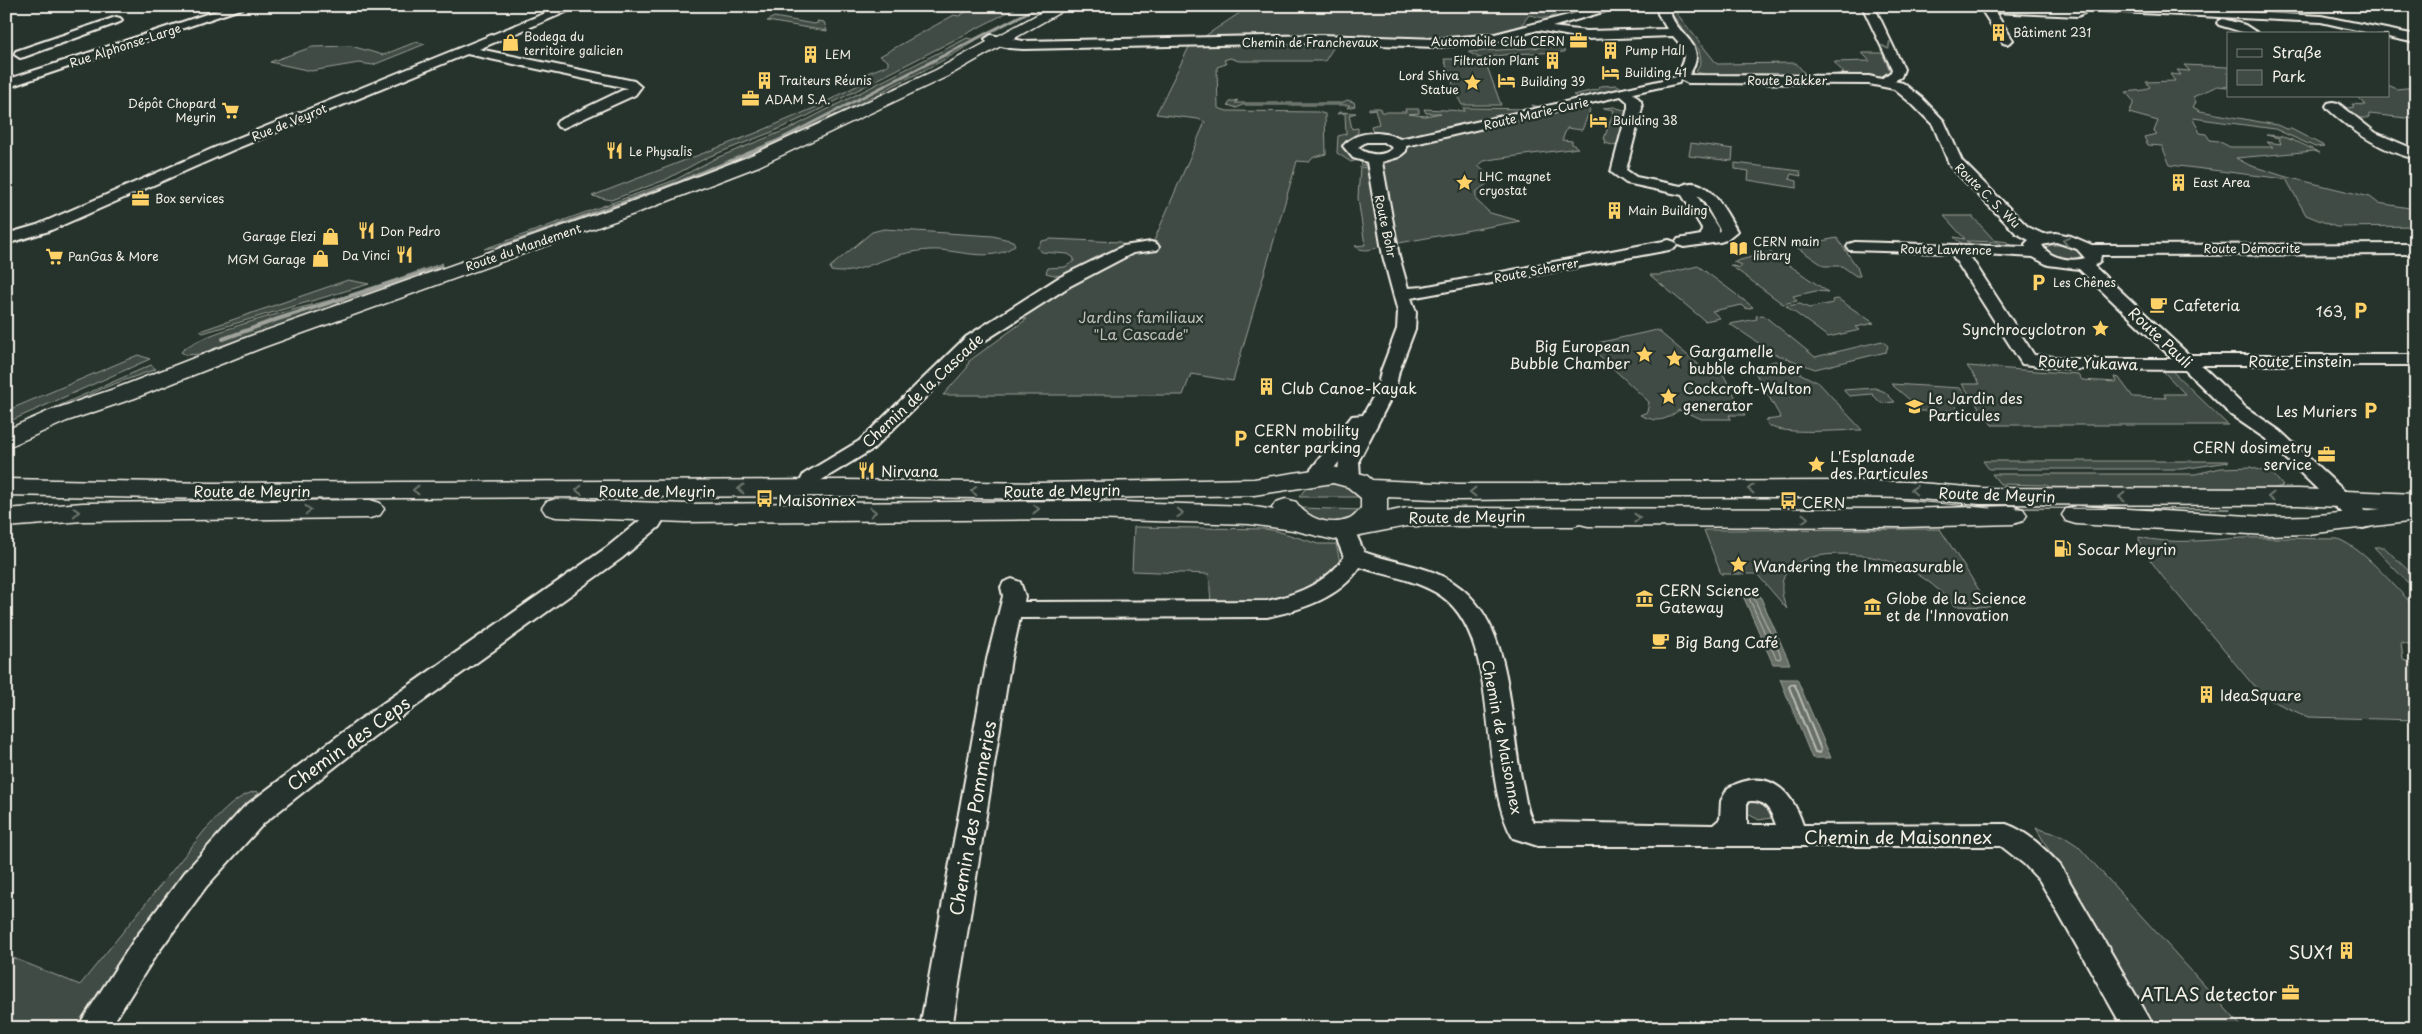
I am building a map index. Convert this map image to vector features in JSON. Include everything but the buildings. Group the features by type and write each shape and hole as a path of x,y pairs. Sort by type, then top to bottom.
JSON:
{"main road":[{"name":"Route du Mandement","path":"995,40 1052,6"},
{"name":"Route du Mandement","path":"6,440 58,416 126,393 328,316 722,174 806,139 913,85 931,71 1064,6"},
{"name":"Route du Mandement","path":"6,455 126,393"},
{"name":"Route de Meyrin","path":"6,486 211,491 1214,489 1273,485 1333,475 1359,483 1458,492 1907,490 1980,496 2416,514"},
{"path":"1298,522 1288,510 1285,499 1294,484 1312,477"},
{"path":"1353,527 1372,516 1376,505 1372,494 1359,483"},
{"name":"Route de Meyrin","path":"6,518 83,512 580,508 657,512 1097,510 1249,515 1298,522 1324,531 1407,517 1446,515 1903,518 2005,515 2120,516 2194,523 2267,526 2342,510 2416,502"}],"street":[{"name":"Rue Alphonse-Large","path":"6,84 243,6"},
{"name":"Rue de Veyrot","path":"6,239 35,231 228,147 574,6"},
{"name":"Chemin de Franchevaux","path":"995,40 1033,45 1321,39 1427,43 1488,39 1618,6"},
{"path":"1663,6 1663,13 1691,55 1691,60 1682,76"},
{"path":"1868,6 1898,69 1897,74 1885,82"},
{"path":"2062,6 2321,20 2381,32"},
{"path":"1985,7 2219,23 2241,27 2250,32"},
{"path":"1985,7 2007,40"},
{"path":"12,54 116,20"},
{"path":"1530,28 1587,35 1677,32"},
{"path":"2390,34 2416,39"},
{"path":"467,50 629,84 635,87 630,92 563,124"},
{"name":"Route Bakker","path":"1682,76 1703,80 1885,82"},
{"name":"Route Marie-Curie","path":"1397,144 1625,93 1682,76"},
{"name":"Route C. S. Wu","path":"1885,82 1906,91 1931,114 1946,136 1955,163 2039,246"},
{"path":"1625,93 1634,101 1635,105 1618,172 1631,180 1690,188 1704,193 1725,222 1716,224 1706,220"},
{"path":"2333,106 2355,127 2370,137 2416,155"},
{"path":"1370,137 1386,139 1397,144 1400,151 1396,154 1375,158 1360,155 1354,152 1350,146 1356,140 1370,137"},
{"name":"Route Bohr","path":"1375,158 1374,164 1391,256 1407,312 1406,329 1390,371"},
{"path":"1669,186 1691,195 1710,228 1709,238"},
{"name":"Route Scherrer","path":"1402,293 1430,290 1709,238 1727,234 1729,228 1725,222"},
{"name":"Route Pauli","path":"2039,246 2065,240 2086,257 2187,362 2238,411 2273,435 2342,510"},
{"path":"2039,246 2055,261 2086,257"},
{"name":"Route Lawrence","path":"1854,247 1956,248 2039,246"},
{"name":"Chemin de la Cascade","path":"806,489 811,478 866,445 972,341 1064,282 1129,249 1151,247"},
{"name":"Route Yukawa","path":"1956,248 2028,360 2074,364 2187,362"},
{"name":"Route Démocrite","path":"2086,257 2416,248"},
{"name":"Route Einstein","path":"2187,362 2416,360"},
{"path":"1312,477 1355,427 1377,388 1390,371"},
{"path":"1359,483 1348,472 1349,460 1375,415 1386,390 1390,371"},
{"name":"Chemin des Ceps","path":"92,1028 144,948 196,879 254,815 364,730 614,553 651,522 657,512"},
{"path":"1353,527 1355,557"},
{"name":"Chemin des Pommeries","path":"936,1028 999,659 1012,598 1267,609 1289,604 1312,594 1345,571 1355,557"},
{"name":"Chemin de Maisonnex","path":"1355,557 1430,579 1452,592 1474,615 1482,632 1490,666 1502,725 1501,743 1517,820 1523,830 1538,835 2006,836 2034,856 2050,873 2140,1028"},
{"name":"Chemin de Maisonnex","path":"1719,836 1734,824 1734,801 1737,795 1752,789 1771,795 1779,801 1793,836"}],"green space":[{"path":"968,6 1020,6 809,115 708,157 665,180 611,200 592,196 756,133 814,108 868,80 849,76 862,75 888,65 888,61 880,56 954,15 959,16 972,8"},
{"path":"1250,6 1550,6 1563,8 1548,18 1529,15 1523,23 1524,28 1490,37 1430,41 1217,40 1205,36"},
{"path":"1670,10 1674,10 1717,64 1796,63 1806,75 1814,77 1717,77 1696,72 1701,61 1699,50"},
{"path":"774,17 814,24 818,23 817,21 824,22 827,31 767,21"},
{"path":"967,38 976,40 933,66 842,112 747,155 600,211 501,246 484,249 675,180 714,159 791,128"},
{"path":"416,42 425,44 373,65 359,63 311,71 270,62 312,47 351,46 383,55"},
{"name":"Jardins familiaux \"La Cascade\"","path":"1298,42 1314,46 1335,45 1325,61 1239,61 1230,58 1224,60 1226,64 1217,67 1218,108 1227,111 1318,112 1325,114 1326,154 1314,157 1309,162 1297,161 1233,381 1191,374 1183,395 943,395 967,368 969,361 1027,319 1015,315 1135,249 1150,250 1205,122 1198,119 1156,114 1190,45"},
{"path":"1561,46 1565,52 1510,54 1484,58 1501,105 1462,105 1444,59 1482,59 1468,52"},
{"path":"1862,53 1882,53 1891,73 1880,77 1862,78 1844,78 1831,75 1844,73 1834,62 1870,61"},
{"path":"2184,65 2227,67 2227,87 2217,86 2193,97 2196,102 2193,107 2200,111 2277,125 2291,129 2324,146 2315,147 2275,129 2193,118 2200,133 2206,134 2210,140 2218,141 2230,147 2273,147 2267,142 2281,144 2279,138 2266,135 2273,135 2287,138 2320,153 2314,151 2236,158 2249,165 2283,176 2370,197 2378,203 2416,209 2416,226 2336,227 2306,215 2286,179 2170,165 2162,146 2148,145 2144,137 2157,134 2154,131 2158,121 2129,113 2134,102 2126,92 2144,90 2150,87 2146,82 2175,81 2170,74 2181,75 2177,70 2190,71"},
{"path":"1617,85 1624,89 1581,99 1573,95 1599,89 1600,86"},
{"path":"2390,86 2397,89 2416,87 2416,119 2369,114 2369,118 2352,118 2342,109 2354,107 2352,104 2366,105 2359,98 2390,98"},
{"path":"1238,100 1235,103 1342,103 1347,100 1354,102 1355,106 1347,108 1350,105 1242,105 1237,108 1228,105 1230,102"},
{"path":"1532,105 1544,108 1408,139 1397,139 1373,132 1371,126 1379,124 1375,109 1369,110 1369,108 1380,108 1381,112 1406,112 1405,109 1419,109 1419,113 1408,114 1425,116 1441,113 1426,113 1424,109 1465,111 1463,108 1533,109"},
{"path":"1579,107 1590,110 1582,130 1567,128 1562,140 1572,141 1572,144 1578,148 1494,159 1484,161 1478,166 1491,177 1491,181 1476,192 1476,200 1490,213 1520,221 1399,243 1381,166 1383,163 1403,155 1414,144"},
{"path":"1614,107 1627,111 1616,146 1605,143 1606,140 1604,139 1614,110 1603,108"},
{"path":"1339,112 1356,113 1349,115 1352,129 1358,128 1358,133 1345,141 1343,149 1362,161 1366,166 1361,165 1358,160 1351,162 1337,153 1338,136 1346,134 1345,113 1337,114"},
{"path":"1691,143 1733,149 1732,161 1689,156"},
{"path":"1735,163 1800,171 1801,176 1791,174 1789,179 1797,181 1797,188 1748,180 1749,171 1735,169"},
{"path":"1360,167 1367,168 1381,240 1379,247 1370,250 1363,250 1355,246 1365,245 1358,198"},
{"path":"1944,216 1972,216 1994,240 2007,242 2012,247 1996,242 1966,241 1973,245 1962,244 1954,237 1965,239"},
{"path":"884,229 993,236 1013,241 1015,245 1006,251 984,255 939,250 918,251 852,271 831,271 830,267 872,232"},
{"path":"1837,238 1857,267 1860,276 1856,276 1842,266 1824,266 1795,246"},
{"path":"1051,239 1120,242 1126,247 1062,277 1046,273 1048,268 1065,267 1074,261 1074,258 1068,254 1042,252 1037,248 1042,241"},
{"path":"2050,245 2065,245 2080,252 2081,256 2072,259 2057,257 2046,248"},
{"path":"1770,252 1828,292 1816,291 1793,296 1797,301 1783,304 1730,265 1740,268 1742,265 1733,262"},
{"path":"443,263 437,268 199,354 186,355 181,352 192,344 233,327 346,296"},
{"path":"1698,266 1753,307 1747,309 1742,305 1712,311 1720,318 1705,321 1650,275 1660,275"},
{"path":"348,280 369,284 203,333 200,331"},
{"path":"1838,299 1874,323 1856,327 1860,330 1828,337 1786,306 1800,304 1809,308 1833,303 1832,300"},
{"path":"1763,315 1815,357 1882,341 1888,346 1886,352 1815,369 1775,354 1730,324 1757,319 1756,316"},
{"path":"1657,330 1698,364 1704,373 1723,374 1745,415 1729,415 1731,419 1702,419 1679,410 1665,419 1656,420 1640,415 1647,412 1649,402 1588,345"},
{"path":"138,355 150,359 8,422 6,421 6,411"},
{"path":"1775,361 1819,383 1862,430 1799,431 1776,429 1769,426 1766,420 1781,418 1752,367"},
{"path":"151,365 156,369 106,387 16,429 11,427"},
{"path":"1967,366 2078,374 2082,380 2116,382 2114,377 2119,378 2133,397 2166,398 2164,394 2185,394 2162,370 2168,367 2228,425 1992,425 1962,384 1980,384"},
{"path":"1891,384 1960,388 1971,403 1954,403 1959,411 1917,411 1910,400"},
{"path":"1875,388 1885,392 1895,402 1881,403 1872,394 1849,396 1843,390"},
{"path":"1983,461 2229,462 2182,469 1989,469"},
{"path":"2250,467 2273,474 2283,486 2275,488 2050,488 2047,485 2000,484 1992,474 2195,474 2221,468"},
{"path":"1326,483 1347,486 1361,497 1299,497 1306,488"},
{"path":"1300,508 1362,510 1346,520 1331,523 1315,519"},
{"path":"1134,527 1266,529 1318,544 1336,544 1340,562 1329,576 1315,586 1299,593 1264,601 1211,604 1209,574 1132,571"},
{"path":"1940,529 1990,607 1954,606 1925,579 1908,569 1888,561 1872,557 1833,554 1814,557 1797,563 1786,573 1782,588 1787,609 1757,574 1721,574 1704,530"},
{"path":"2139,537 2164,541 2242,538 2338,539 2348,544 2368,559 2387,578 2412,604 2412,610 2416,613 2416,646 2401,642 2403,660 2416,664 2416,720 2308,717 2270,700 2253,685 2162,576 2140,546"},
{"path":"2374,547 2384,547 2416,578 2416,585 2407,582"},
{"path":"257,791 261,796 79,1028 6,1028 6,955 80,985 205,830 235,801"},
{"path":"1757,798 1773,814 1771,818 1759,820 1746,813 1743,803"},
{"path":"2036,828 2063,836 2078,846 2243,1028 2154,1028"}],"water":[{"path":"1740,589 1757,589 1790,664 1773,664"},
{"path":"1780,679 1797,679 1831,758 1812,758"}],"waterway":[{"path":"709,170 777,141 1040,6"},
{"path":"498,248 678,183 712,168"},
{"path":"223,339 278,319 441,267"}],"tram line":[{"path":"1902,500 1991,508"},
{"path":"2016,508 2230,509"}],"place":[{"name":"Bâtiment 231","path":"1999,32"},
{"name":"Automobile Club CERN","path":"1579,41"},
{"name":"Bodega du territoire galicien","path":"510,43"},
{"name":"Pump Hall","path":"1611,50"},
{"name":"LEM","path":"811,54"},
{"name":"Filtration Plant","path":"1553,60"},
{"name":"Building 41","path":"1610,72"},
{"name":"Traiteurs Réunis","path":"765,80"},
{"name":"Building 39","path":"1506,81"},
{"name":"Lord Shiva Statue","path":"1473,82"},
{"name":"ADAM S.A.","path":"751,99"},
{"name":"Dépôt Chopard Meyrin","path":"230,110"},
{"name":"Building 38","path":"1598,120"},
{"name":"Le Physalis","path":"615,151"},
{"name":"East Area","path":"2179,182"},
{"name":"LHC magnet cryostat","path":"1465,183"},
{"name":"Box services","path":"141,198"},
{"name":"Main Building","path":"1614,210"},
{"name":"Don Pedro","path":"366,231"},
{"name":"Garage Elezi","path":"330,236"},
{"name":"CERN main library","path":"1739,248"},
{"name":"Da Vinci","path":"404,255"},
{"name":"PanGas & More","path":"54,256"},
{"name":"MGM Garage","path":"320,259"},
{"name":"Les Chênes","path":"2039,282"},
{"name":"Cafeteria","path":"2159,304"},
{"name":"163,","path":"2361,310"},
{"name":"Synchrocyclotron","path":"2100,328"},
{"name":"Big European Bubble Chamber","path":"1644,354"},
{"name":"Gargamelle bubble chamber","path":"1675,359"},
{"name":"Club Canoe-Kayak","path":"1267,387"},
{"name":"Cockcroft-Walton generator","path":"1669,396"},
{"name":"Le Jardin des Particules","path":"1914,406"},
{"name":"Les Muriers","path":"2371,410"},
{"name":"CERN mobility center parking","path":"1240,438"},
{"name":"CERN dosimetry service","path":"2326,455"},
{"name":"L'Esplanade des Particules","path":"1816,464"},
{"name":"Nirvana","path":"867,470"},
{"name":"Maisonnex","path":"764,499"},
{"name":"CERN","path":"1788,501"},
{"name":"Socar Meyrin","path":"2063,548"},
{"name":"Wandering the Immeasurable","path":"1739,565"},
{"name":"CERN Science Gateway","path":"1645,598"},
{"name":"Globe de la Science et de l'Innovation","path":"1872,606"},
{"name":"Big Bang Café","path":"1661,641"},
{"name":"IdeaSquare","path":"2206,694"},
{"name":"SUX1","path":"2347,951"},
{"name":"ATLAS detector","path":"2291,993"}]}
